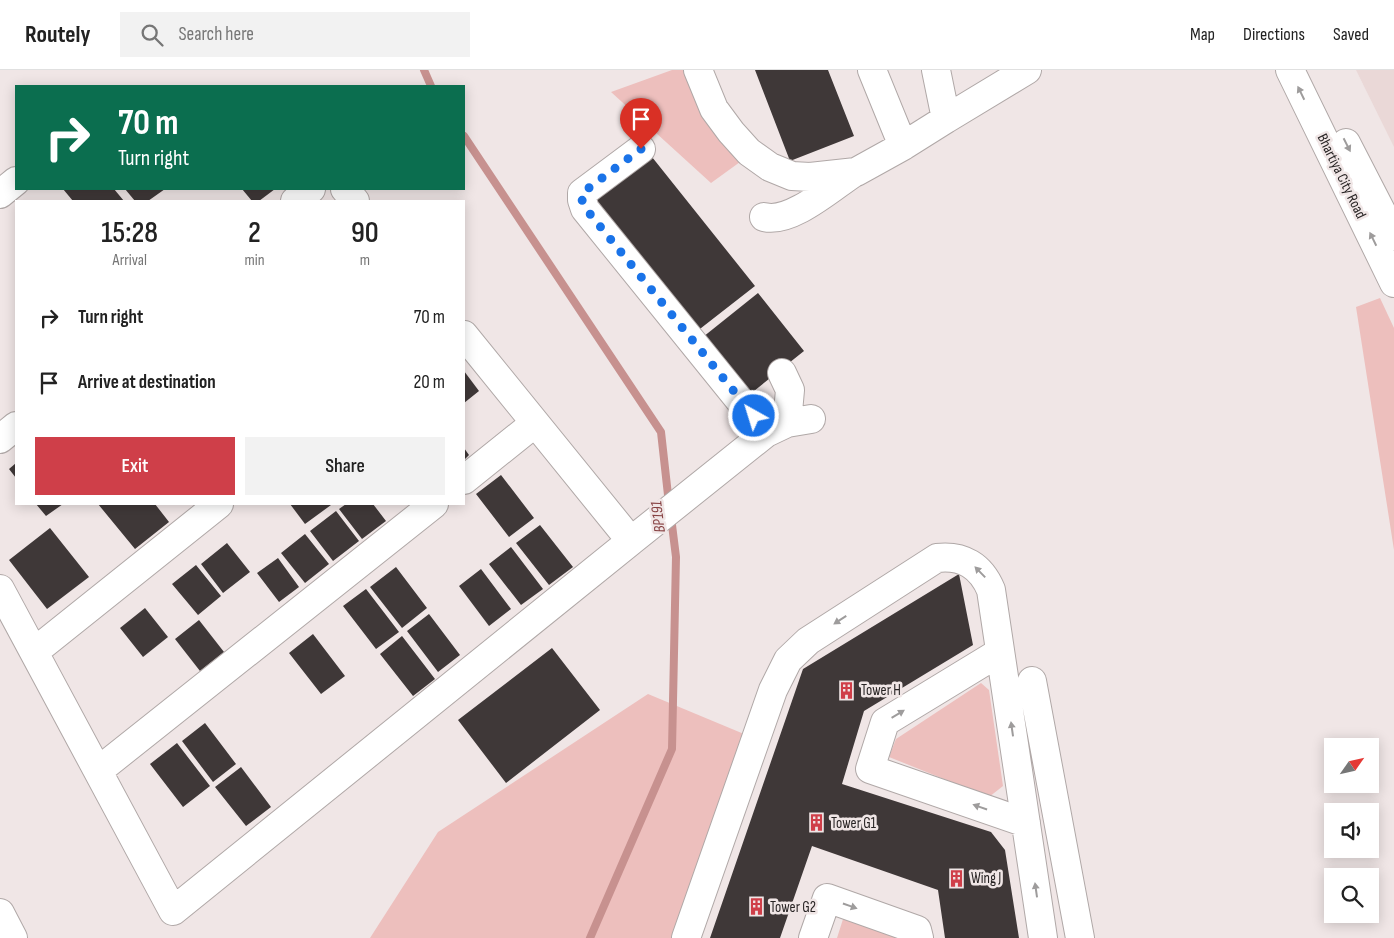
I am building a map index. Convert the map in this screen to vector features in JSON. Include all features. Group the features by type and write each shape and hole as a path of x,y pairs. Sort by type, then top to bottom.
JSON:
{"street":[{"path":"698,70 714,109 731,132 749,152 770,167 792,176 856,172"},
{"path":"872,70 903,146"},
{"path":"936,70 946,118"},
{"path":"764,217 778,218 794,212 856,172 903,146 1027,70"},
{"name":"Bhartiya City Road","path":"1290,70 1394,282"},
{"name":"Bhartiya City Road","path":"1310,70 1394,236"},
{"path":"641,149 582,193 582,200 586,209 788,425"},
{"path":"0,194 15,182"},
{"path":"296,200 310,190"},
{"path":"346,190 355,200"},
{"path":"465,336 631,541"},
{"path":"782,373 790,390 788,425"},
{"path":"465,479 535,423"},
{"path":"0,589 173,912 670,510 788,425"},
{"path":"0,439 15,427"},
{"path":"34,652 218,505"},
{"path":"98,771 433,505"},
{"path":"686,938 779,674 797,650 937,558 948,557 970,563 987,579 991,590 1043,938"},
{"path":"1000,652 885,722 870,769 1026,823"},
{"path":"1032,682 1080,938"},
{"path":"813,938 827,898 917,930 919,938"},
{"path":"0,914 13,938"}],"shaded area":[{"path":"672,70 684,70 705,120 740,162 711,183 611,92"},
{"path":"1356,70 1394,70 1394,147"},
{"path":"1380,298 1394,328 1394,550 1356,307"},
{"path":"981,683 989,690 1003,786 989,797 889,757 896,739"},
{"path":"648,694 744,734 675,938 370,938 438,832"},
{"path":"844,916 905,938 837,938"}],"building":[{"path":"755,70 828,70 854,136 790,161"},
{"path":"648,152 755,286 696,332 590,198"},
{"path":"64,190 115,190 123,200 72,200"},
{"path":"126,190 164,190 149,200 134,200"},
{"path":"243,190 274,190 260,200 251,200"},
{"path":"758,293 804,351 749,395 703,337"},
{"path":"465,372 479,391 465,402"},
{"path":"465,449 469,455 465,459"},
{"path":"15,464 15,477 9,469"},
{"path":"501,475 534,518 509,537 476,494"},
{"path":"37,505 62,505 46,516"},
{"path":"99,505 156,505 169,522 135,549"},
{"path":"291,505 331,505 305,524"},
{"path":"345,505 374,505 386,521 362,539 339,509"},
{"path":"336,511 359,541 333,561 310,531"},
{"path":"540,525 573,567 549,585 516,543"},
{"path":"50,528 89,577 47,609 9,560"},
{"path":"305,534 329,564 305,583 281,553"},
{"path":"227,543 250,572 223,593 201,564"},
{"path":"511,547 543,589 521,605 489,564"},
{"path":"278,558 299,587 279,602 257,573"},
{"path":"196,565 221,596 198,615 172,584"},
{"path":"396,567 427,608 402,628 370,587"},
{"path":"481,569 511,609 489,626 459,586"},
{"path":"959,574 973,645 864,711 842,784 991,832 1005,850 1019,938 945,938 938,890 812,846 780,938 710,938 803,669"},
{"path":"366,589 399,632 376,649 343,606"},
{"path":"145,608 168,637 143,657 120,628"},
{"path":"429,614 460,655 438,672 407,631"},
{"path":"199,620 224,652 200,671 175,639"},
{"path":"313,634 345,676 321,694 289,653"},
{"path":"402,636 435,679 413,696 380,654"},
{"path":"552,648 600,710 506,783 458,720"},
{"path":"205,723 236,764 213,782 182,741"},
{"path":"177,743 210,786 183,807 150,764"},
{"path":"241,767 271,807 246,826 215,787"}],"waterway":[{"name":"BP191","path":"424,70 431,85"},
{"name":"BP191","path":"465,138 661,432 669,504"},
{"name":"BP191","path":"590,938 672,749 676,557 671,517"}],"place":[{"name":"Tower H","path":"847,690"},
{"name":"Tower G1","path":"817,823"},
{"name":"Wing J","path":"957,878"},
{"name":"Tower G2","path":"756,907"}],"route":[{"path":"641,149 582,193 582,200 586,209 754,416"}]}
